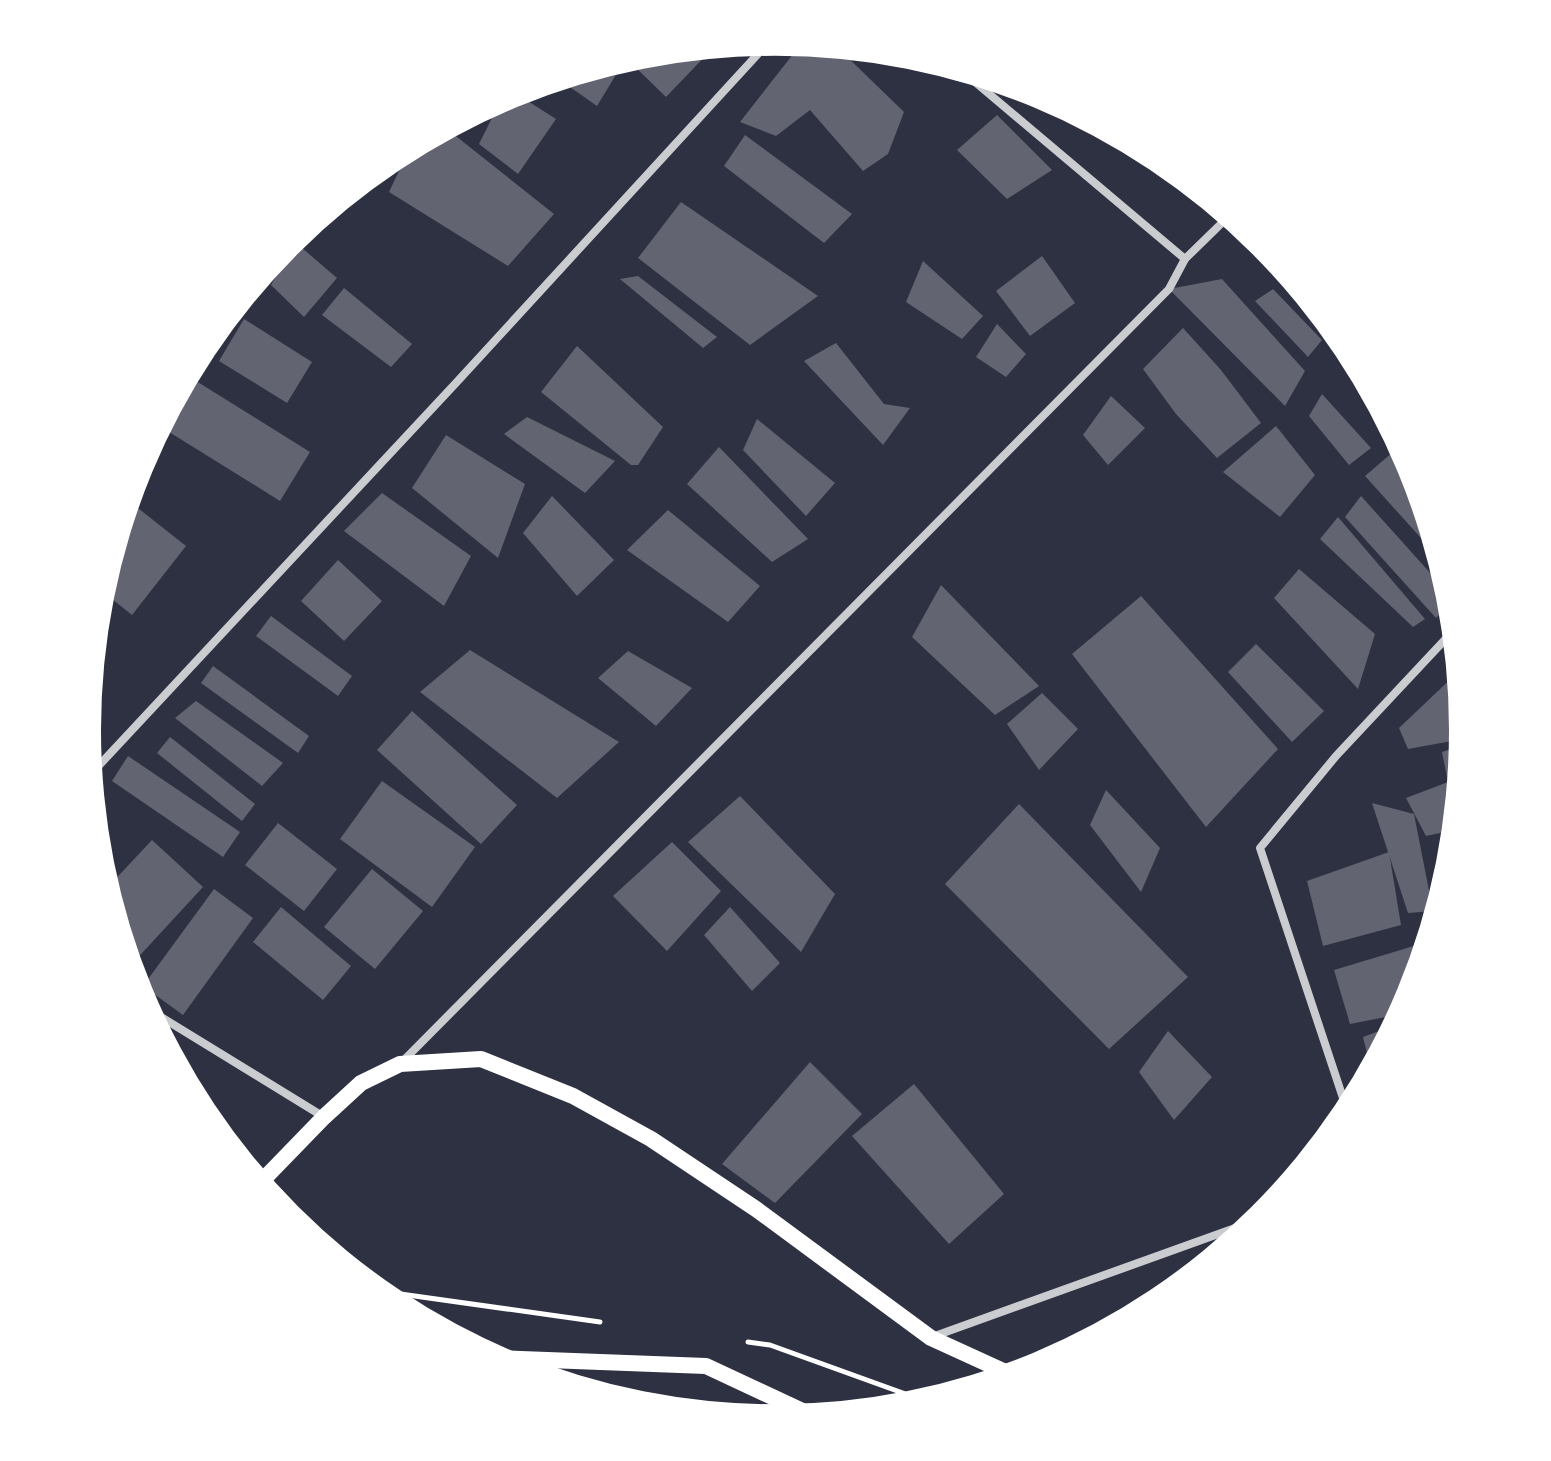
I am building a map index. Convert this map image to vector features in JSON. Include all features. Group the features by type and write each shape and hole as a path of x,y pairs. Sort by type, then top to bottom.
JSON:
{"main road":[{"path":"268,1175 361,1083 400,1064 481,1059 573,1096 651,1139 756,1209 931,1338 996,1368"},
{"path":"532,1359 706,1366 787,1405"}],"street":[{"path":"102,763 756,56"},
{"path":"984,90 1185,259"},
{"path":"400,1064 1169,289 1185,259 1221,224"},
{"path":"1342,1095 1260,848 1336,756 1444,641"},
{"path":"167,1021 324,1117"},
{"path":"931,1338 1227,1231"}],"building":[{"path":"791,56 851,61 904,112 888,154 863,171 810,110 776,136 740,122"},
{"path":"701,60 666,97 639,70"},
{"path":"615,76 597,106 572,88"},
{"path":"530,102 556,119 518,174 479,144 491,119"},
{"path":"997,115 1052,170 1007,199 957,150"},
{"path":"745,135 852,214 824,243 724,166"},
{"path":"456,137 554,214 508,266 389,192 399,172"},
{"path":"681,202 818,296 750,345 638,258"},
{"path":"304,249 337,278 304,317 271,285"},
{"path":"1042,256 1075,303 1030,336 996,291"},
{"path":"923,261 983,316 962,339 906,302"},
{"path":"638,276 717,337 703,348 620,279"},
{"path":"1222,279 1305,371 1285,406 1169,289"},
{"path":"344,288 412,344 391,367 322,315"},
{"path":"1273,289 1322,340 1308,357 1255,301"},
{"path":"244,319 312,362 287,403 219,361"},
{"path":"997,324 1026,354 1006,377 976,357"},
{"path":"1183,328 1221,370 1261,423 1217,458 1176,414 1143,369"},
{"path":"836,343 884,404 910,408 883,445 804,361"},
{"path":"577,346 663,427 638,465 631,465 541,392"},
{"path":"198,382 310,452 280,501 171,433"},
{"path":"1322,394 1371,448 1349,465 1309,416"},
{"path":"1111,396 1145,428 1108,465 1083,435"},
{"path":"527,417 615,461 585,493 504,434"},
{"path":"757,419 835,483 806,516 743,450"},
{"path":"1276,426 1315,475 1280,517 1223,472"},
{"path":"446,435 525,484 498,558 412,488"},
{"path":"719,447 808,539 772,562 687,484"},
{"path":"1391,454 1422,539 1365,476"},
{"path":"382,493 471,556 444,606 344,531"},
{"path":"552,496 614,560 577,596 523,533"},
{"path":"1361,496 1431,574 1440,614 1436,618 1345,517"},
{"path":"139,509 186,546 132,615 114,600"},
{"path":"668,510 760,586 728,622 627,550"},
{"path":"1338,517 1425,619 1413,627 1320,539"},
{"path":"338,560 382,601 344,641 301,601"},
{"path":"1299,569 1375,634 1358,689 1274,598"},
{"path":"941,585 1039,686 995,715 912,637"},
{"path":"1141,596 1278,749 1206,827 1072,654"},
{"path":"271,616 352,676 338,696 256,636"},
{"path":"1256,644 1324,711 1292,742 1228,672"},
{"path":"470,650 619,742 557,798 420,692"},
{"path":"628,651 692,688 656,726 598,678"},
{"path":"213,666 309,736 298,753 201,683"},
{"path":"1448,681 1450,741 1408,749 1399,728"},
{"path":"1042,693 1078,729 1039,770 1007,724"},
{"path":"196,701 283,763 262,786 175,718"},
{"path":"412,711 517,805 481,844 377,750"},
{"path":"170,737 255,804 242,821 157,753"},
{"path":"1450,749 1449,775 1442,833 1426,836 1406,798 1448,782 1442,752"},
{"path":"128,756 240,832 223,857 112,781"},
{"path":"382,781 475,847 432,907 340,839"},
{"path":"1106,790 1160,848 1141,892 1090,825"},
{"path":"740,796 835,894 801,952 688,842"},
{"path":"1372,803 1414,814 1430,894 1425,912 1408,913"},
{"path":"1019,804 1188,977 1109,1049 945,884"},
{"path":"278,823 337,869 304,911 245,865"},
{"path":"152,840 203,887 140,955 117,877"},
{"path":"672,842 721,891 667,951 613,896"},
{"path":"1389,852 1401,925 1323,946 1307,881"},
{"path":"372,869 423,911 375,969 324,927"},
{"path":"214,889 253,918 183,1015 155,994 148,979"},
{"path":"281,907 351,966 323,1000 253,942"},
{"path":"730,907 780,963 752,991 704,935"},
{"path":"1414,946 1386,1017 1350,1024 1334,970"},
{"path":"1168,1031 1212,1077 1174,1120 1139,1072"},
{"path":"1379,1031 1367,1054 1363,1037"},
{"path":"810,1062 862,1114 775,1203 722,1164"},
{"path":"914,1084 1004,1194 949,1244 852,1136"}]}
